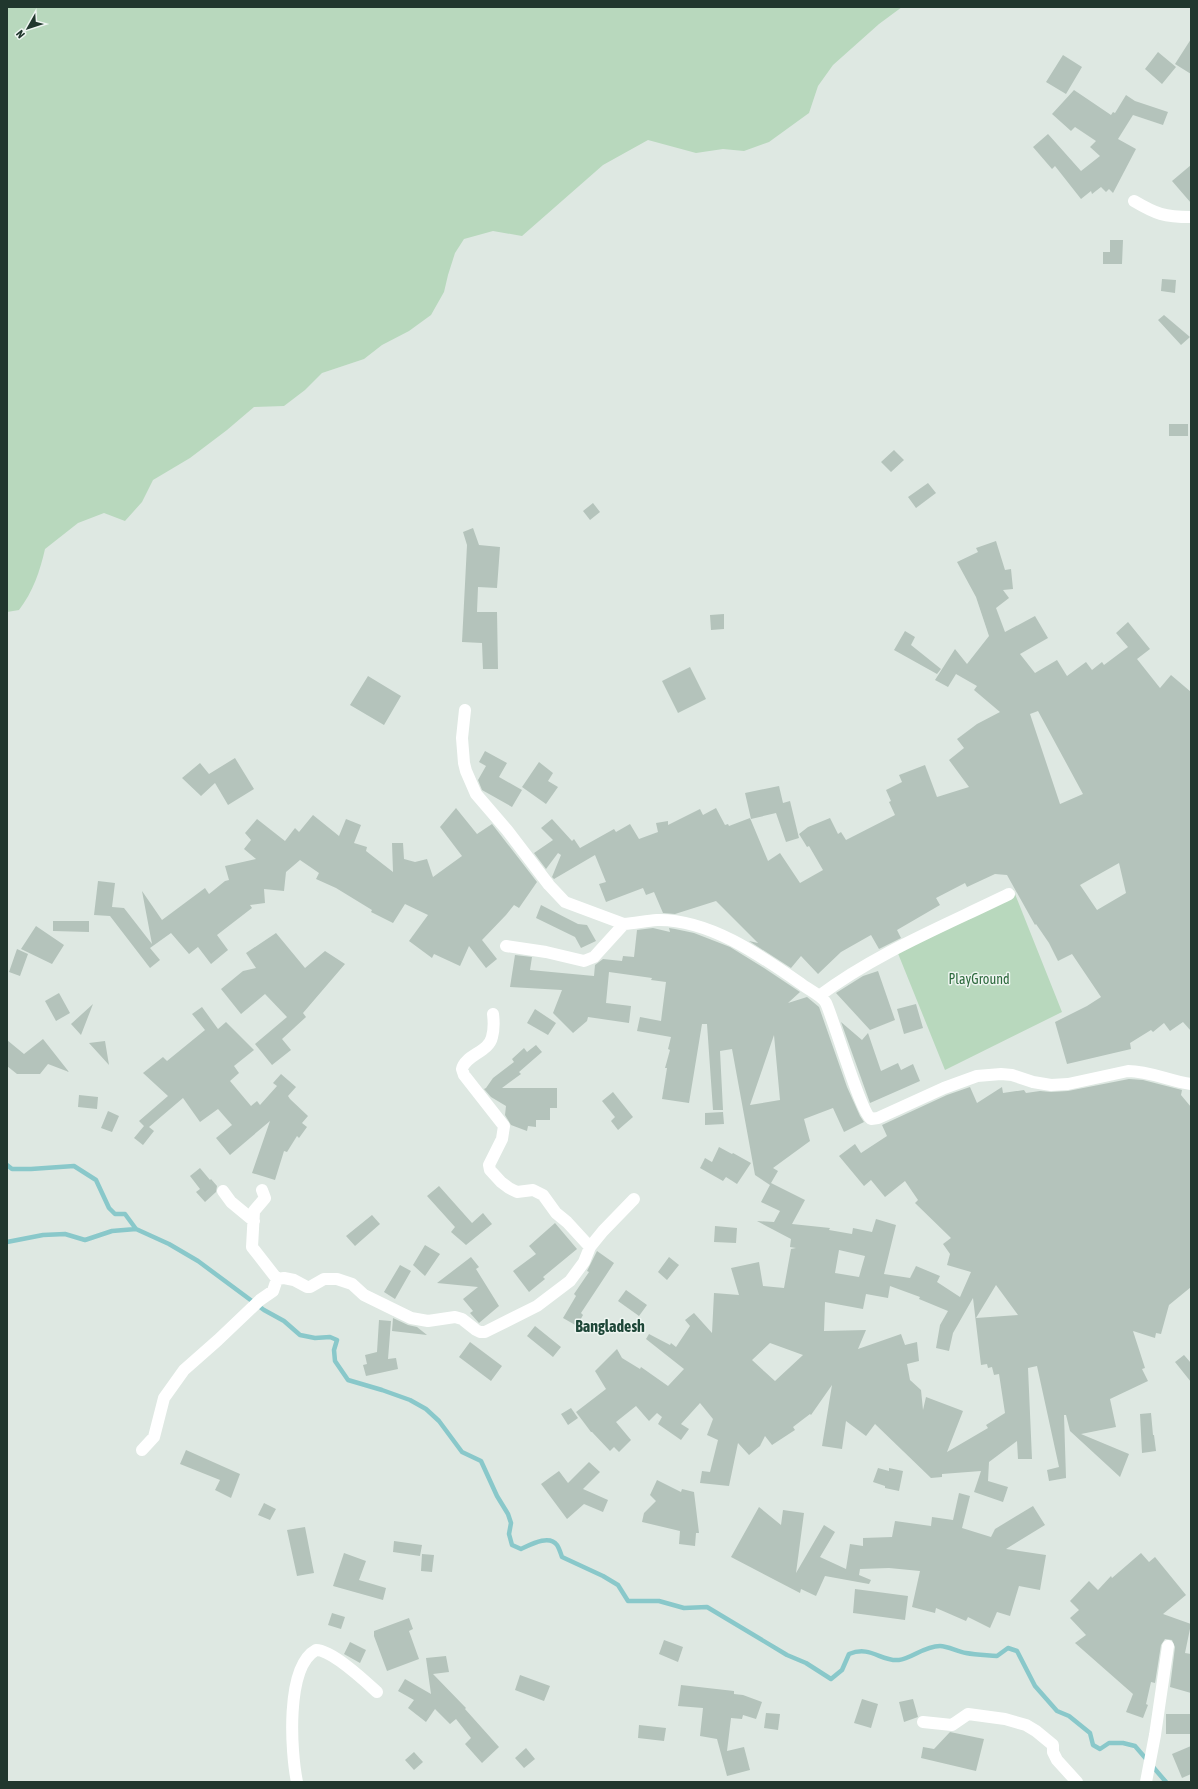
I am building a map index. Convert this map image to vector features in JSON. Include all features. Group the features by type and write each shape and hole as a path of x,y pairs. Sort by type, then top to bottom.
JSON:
{"street":[{"path":"1134,201 1163,216 1191,217"},
{"path":"465,710 462,738 464,763 476,794 507,830 549,885 565,902 624,924 658,920 708,930 734,941 756,954 825,1000 861,1101 868,1117 871,1119 878,1118 944,1088 978,1076 1012,1075 1033,1082 1051,1085 1068,1084 1128,1071 1135,1071 1151,1073 1191,1084"},
{"path":"819,996 837,983 880,957 1010,894"},
{"path":"506,946 546,952 584,961 594,957 624,924"},
{"path":"493,1014 494,1025 491,1040 468,1060 462,1070 464,1075 504,1126 502,1139 489,1165 490,1170 501,1182 513,1190 521,1192 533,1190 543,1195 556,1213 568,1222 590,1247"},
{"path":"262,1190 265,1198 254,1211 252,1247 277,1279"},
{"path":"223,1191 232,1202 254,1221"},
{"path":"277,1279 284,1278 294,1280 307,1287 310,1287 324,1279 338,1279 352,1284 364,1295 410,1318 428,1321 456,1317 462,1319 480,1332 485,1332 528,1312 570,1281 578,1272 590,1247 603,1231 634,1199"},
{"path":"142,1450 154,1437 164,1398 184,1370 218,1340 247,1311 273,1291 277,1279"},
{"path":"1146,1782 1155,1735 1168,1646"},
{"path":"297,1782 292,1756 292,1720 298,1683 304,1665 312,1653 316,1650 325,1652 356,1673 376,1692"},
{"path":"923,1722 948,1725 968,1714 1005,1719 1026,1726 1051,1743 1057,1760 1077,1782"}],"green space":[{"path":"7,7 902,7 879,24 833,65 818,86 809,113 769,142 744,151 723,149 696,153 648,140 603,165 522,236 493,231 464,239 455,253 444,292 431,315 409,331 382,345 364,359 322,373 305,390 284,406 254,407 190,458 153,480 142,502 125,521 104,513 78,523 45,549 32,589 24,603 19,610 7,612"},
{"name":"PlayGround","path":"1013,889 1062,1012 945,1070 895,946"}],"building":[{"path":"1191,39 1191,74 1175,64"},
{"path":"1158,52 1176,67 1162,84 1145,69"},
{"path":"1063,55 1082,67 1066,94 1046,82"},
{"path":"1074,90 1111,115 1113,112 1115,113 1126,95 1135,101 1168,112 1163,125 1133,115 1118,139 1136,149 1113,193 1109,189 1106,192 1101,187 1092,194 1091,191 1081,199 1055,166 1052,169 1033,147 1048,134 1081,171 1100,156 1090,147 1096,141 1075,127 1071,131 1052,114"},
{"path":"1191,165 1191,203 1172,181"},
{"path":"1110,240 1123,240 1122,264 1103,264 1103,252 1110,252"},
{"path":"1162,279 1176,280 1175,293 1161,291"},
{"path":"1164,315 1190,337 1181,345 1158,320"},
{"path":"1169,424 1188,424 1188,436 1169,436"},
{"path":"894,450 904,460 891,472 881,462"},
{"path":"928,483 936,493 916,508 908,497"},
{"path":"593,503 600,512 590,520 583,511"},
{"path":"473,528 479,545 500,547 497,588 478,587 477,612 497,612 498,669 483,669 482,643 462,642 467,545 463,532"},
{"path":"996,541 1005,570 1011,569 1013,589 1003,590 1009,598 996,608 1005,632 1035,616 1048,638 1020,654 1035,673 1057,660 1067,676 1086,662 1092,670 1102,662 1104,665 1128,647 1116,633 1128,622 1150,649 1137,659 1160,688 1171,675 1191,692 1191,1031 1183,1022 1170,1031 1164,1023 1153,1032 1151,1030 1130,1043 1131,1049 1067,1064 1055,1022 1087,1006 1101,997 1072,954 1058,961 1049,943 1036,924 1035,925 1007,875 995,874 967,887 965,883 936,898 940,905 897,930 901,938 879,949 871,935 841,952 818,974 801,956 791,968 749,941 758,943 716,901 675,914 663,913 654,892 646,895 643,888 606,902 599,884 606,882 595,855 554,879 552,877 561,855 558,853 546,869 534,853 553,840 541,828 552,819 572,841 574,839 580,848 614,829 616,832 630,824 639,839 658,832 656,823 668,821 668,825 700,809 703,815 716,808 725,825 728,824 729,826 750,818 768,861 780,853 800,883 823,870 809,846 807,847 799,834 808,827 830,818 838,834 841,832 846,840 895,815 889,802 891,801 886,790 902,782 899,775 925,765 937,797 969,787 949,760 964,748 957,739 977,724 1000,712 974,690 977,686 956,674 948,687 935,680 955,649 967,664 989,636 976,597 957,562 978,552 976,548","holes":["1038,711 1083,794 1060,804 1030,714","1119,863 1126,893 1097,910 1080,885"]},
{"path":"724,614 724,629 711,630 710,615"},
{"path":"905,631 915,637 911,645 941,669 937,674 894,650"},
{"path":"690,667 706,699 678,713 662,681"},
{"path":"368,676 401,696 384,725 350,705"},
{"path":"485,751 507,763 499,777 522,790 512,807 482,790 478,780 486,766 479,762"},
{"path":"235,758 254,789 228,805 215,783 201,796 182,778 200,763 209,774"},
{"path":"539,762 553,773 548,781 558,787 546,804 522,787"},
{"path":"779,786 783,803 790,801 799,838 786,842 776,813 751,819 745,793"},
{"path":"456,808 477,834 492,824 537,882 519,908 514,905 482,940 497,959 486,968 469,946 460,966 434,954 432,958 409,941 428,915 405,904 393,923 371,912 372,910 336,888 316,879 319,873 300,860 286,872 284,891 264,889 265,903 250,905 252,908 217,935 228,950 211,964 198,947 189,954 171,933 150,948 160,960 150,968 110,916 94,915 98,881 115,883 112,907 124,908 152,944 142,891 162,920 205,888 209,894 225,881 229,880 225,866 256,859 244,849 251,840 245,833 257,819 285,841 295,828 299,832 313,815 339,836 346,819 361,825 354,843 367,847 366,851 393,872 392,843 403,843 404,859 415,862 427,859 433,877 462,856 440,827"},
{"path":"541,905 578,924 587,925 596,941 581,948 575,937 536,918"},
{"path":"53,921 89,921 89,932 53,931"},
{"path":"36,926 64,945 52,964 21,949"},
{"path":"653,928 670,932 669,928 675,929 694,933 730,947 800,992 788,1003 807,997 819,1007 847,1087 864,1122 844,1132 833,1108 804,1119 810,1141 773,1168 778,1171 771,1183 805,1200 792,1224 830,1228 829,1230 852,1234 853,1228 872,1232 876,1219 896,1225 884,1274 910,1278 916,1266 940,1276 937,1282 960,1297 971,1272 947,1265 950,1254 943,1244 951,1238 915,1203 918,1200 905,1181 885,1197 871,1180 864,1186 839,1156 855,1144 861,1153 887,1136 882,1125 947,1095 970,1087 977,1103 1002,1087 1003,1093 1024,1090 1026,1093 1040,1091 1068,1091 1129,1079 1143,1080 1182,1090 1181,1095 1191,1107 1191,1287 1169,1305 1161,1334 1156,1333 1155,1338 1133,1331 1145,1368 1142,1369 1148,1381 1110,1399 1116,1427 1081,1434 1129,1454 1120,1477 1070,1431 1066,1415 1064,1415 1066,1478 1049,1481 1047,1470 1059,1467 1037,1366 1028,1368 1032,1459 1018,1459 1017,1441 989,1462 988,1481 1008,1487 1003,1502 974,1492 981,1471 942,1474 942,1477 931,1478 875,1424 866,1436 846,1421 842,1449 822,1446 832,1385 811,1415 810,1414 793,1427 795,1430 772,1445 765,1436 760,1446 749,1455 738,1443 729,1486 700,1483 702,1471 710,1472 718,1440 707,1435 713,1419 700,1403 681,1424 689,1429 681,1440 658,1424 662,1417 657,1413 649,1421 636,1406 616,1422 631,1440 619,1452 614,1447 610,1451 591,1432 576,1412 606,1389 595,1371 617,1349 622,1358 640,1369 641,1367 668,1386 684,1369 646,1339 649,1334 670,1345 671,1343 676,1347 690,1326 685,1320 694,1313 712,1333 714,1293 739,1295 731,1268 759,1262 763,1286 784,1288 791,1249 796,1248 790,1247 791,1239 757,1221 774,1222 780,1211 761,1202 770,1185 755,1175 732,1049 720,1051 723,1110 713,1110 707,1024 702,1024 689,1103 662,1099 667,1068 665,1068 670,1050 668,1049 671,1037 637,1031 640,1017 661,1021 666,982 651,980 652,978 609,972 606,1003 631,1006 629,1023 588,1017 587,1021 573,1033 553,1013 562,990 510,987 515,955 532,957 530,970 594,976 595,965 603,959 622,961 623,956 634,957 637,930","holes":["774,1035 780,1100 750,1105","839,1250 865,1256 859,1277 835,1273","996,1285 1018,1315 976,1318","890,1286 920,1297 919,1299 948,1311 940,1325 936,1348 949,1351 953,1333 973,1298 981,1365 987,1364 988,1368 992,1367 994,1375 999,1374 1005,1413 986,1425 988,1428 947,1452 963,1411 926,1397 923,1410 921,1390 910,1380 907,1364 919,1361 917,1342 905,1345 901,1334 858,1349 866,1330 824,1331 825,1302 863,1309 866,1294 888,1298","770,1343 803,1355 775,1381 752,1360"]},
{"path":"276,933 305,968 325,951 345,964 303,1013 306,1017 282,1039 291,1050 272,1065 255,1044 287,1017 265,994 241,1014 221,989 243,971 256,968 246,953"},
{"path":"17,949 28,954 20,976 9,972"},
{"path":"878,971 895,1020 870,1030 836,993 863,976"},
{"path":"59,993 70,1013 56,1021 45,1001"},
{"path":"93,1004 81,1035 71,1024"},
{"path":"916,1004 923,1028 904,1034 897,1009"},
{"path":"202,1007 218,1029 226,1022 254,1050 234,1066 239,1073 230,1081 251,1106 257,1101 260,1105 277,1086 273,1083 281,1074 296,1087 288,1096 308,1116 302,1123 307,1127 299,1138 297,1136 287,1152 284,1151 275,1180 252,1173 270,1121 230,1155 216,1138 232,1125 218,1109 200,1122 183,1098 149,1127 154,1131 143,1145 134,1138 144,1126 139,1121 168,1096 143,1073 163,1057 167,1061 205,1030 192,1014"},
{"path":"535,1009 556,1023 548,1035 527,1023"},
{"path":"841,1022 862,1040 868,1033 881,1071 898,1063 901,1070 913,1064 920,1081 870,1103"},
{"path":"43,1039 69,1072 48,1064 40,1074 17,1074 7,1066 7,1040 24,1054"},
{"path":"105,1041 109,1065 89,1043"},
{"path":"536,1045 542,1052 519,1072 521,1074 502,1088 557,1088 557,1108 550,1108 550,1120 536,1120 536,1127 528,1126 527,1131 511,1125 505,1115 506,1106 491,1097 484,1089 493,1078 514,1062 512,1059 524,1048 527,1052"},
{"path":"613,1092 633,1117 618,1130 611,1121 615,1117 602,1101"},
{"path":"79,1095 98,1097 97,1109 78,1107"},
{"path":"108,1111 119,1116 112,1132 101,1128"},
{"path":"723,1112 724,1124 705,1125 705,1113"},
{"path":"719,1147 751,1163 737,1184 726,1177 723,1181 700,1168 705,1158 712,1162"},
{"path":"200,1168 217,1186 216,1192 205,1202 196,1192 200,1189 190,1176"},
{"path":"439,1186 472,1223 483,1213 492,1224 466,1245 451,1232 455,1227 427,1196"},
{"path":"372,1215 380,1224 355,1246 346,1236"},
{"path":"555,1223 577,1249 543,1277 545,1279 529,1292 513,1271 536,1254 529,1246"},
{"path":"715,1226 737,1228 736,1243 714,1242"},
{"path":"425,1245 440,1254 425,1276 413,1265"},
{"path":"597,1251 614,1263 581,1313 583,1315 577,1326 563,1318 576,1296 574,1294 589,1272 587,1271"},
{"path":"471,1257 479,1267 476,1269 499,1306 479,1323 470,1313 473,1311 463,1299 478,1287 437,1283"},
{"path":"669,1257 679,1265 667,1280 658,1272"},
{"path":"400,1265 411,1271 395,1299 384,1292"},
{"path":"626,1290 647,1305 639,1316 618,1301"},
{"path":"393,1318 408,1325 417,1327 427,1335 392,1331"},
{"path":"379,1320 391,1321 388,1359 396,1358 398,1369 366,1376 363,1365 367,1364 365,1355 377,1352"},
{"path":"535,1326 561,1347 553,1357 527,1336"},
{"path":"470,1342 502,1366 491,1381 459,1357"},
{"path":"1184,1355 1191,1363 1191,1382 1175,1362"},
{"path":"571,1408 578,1418 568,1425 561,1414"},
{"path":"1151,1413 1156,1451 1142,1453 1140,1414"},
{"path":"186,1450 240,1474 231,1498 215,1490 220,1480 180,1464"},
{"path":"589,1462 600,1472 583,1489 608,1500 603,1512 584,1504 567,1519 541,1484 559,1471 568,1483"},
{"path":"878,1468 889,1471 889,1468 903,1471 899,1491 885,1488 885,1486 873,1482"},
{"path":"657,1480 681,1492 682,1489 694,1492 699,1533 696,1533 695,1546 679,1544 680,1531 642,1522 644,1513 656,1501 650,1495"},
{"path":"959,1493 970,1496 962,1528 991,1537 995,1529 1033,1506 1045,1525 1006,1549 1046,1555 1040,1590 1019,1586 1010,1616 997,1612 990,1628 968,1617 966,1621 936,1608 935,1613 912,1607 920,1571 889,1568 860,1569 859,1575 871,1580 869,1584 825,1576 816,1596 801,1589 800,1593 731,1557 759,1507 781,1525 783,1510 804,1513 796,1573 824,1525 835,1532 820,1557 846,1569 850,1544 863,1546 863,1538 892,1537 895,1521 931,1526 932,1517 953,1520"},
{"path":"264,1503 276,1509 270,1520 258,1515"},
{"path":"305,1527 314,1573 297,1576 287,1530"},
{"path":"394,1541 422,1545 420,1556 393,1552"},
{"path":"344,1553 366,1561 359,1580 386,1588 383,1600 333,1586"},
{"path":"1141,1553 1149,1562 1155,1557 1186,1595 1163,1614 1191,1624 1185,1653 1191,1654 1191,1693 1170,1687 1175,1647 1172,1640 1165,1639 1161,1645 1155,1683 1151,1682 1146,1704 1148,1705 1143,1718 1126,1712 1133,1694 1075,1643 1086,1635 1070,1618 1079,1610 1070,1601 1089,1581 1098,1590 1111,1576 1112,1578"},
{"path":"422,1554 434,1555 432,1572 421,1571"},
{"path":"855,1589 908,1596 905,1620 853,1613"},
{"path":"332,1613 345,1617 341,1629 328,1625"},
{"path":"409,1618 413,1629 409,1631 419,1659 387,1671 374,1636 374,1631"},
{"path":"664,1640 683,1647 678,1662 659,1654"},
{"path":"350,1642 366,1650 360,1663 344,1654"},
{"path":"446,1656 449,1672 433,1674 466,1708 465,1709 499,1747 482,1763 465,1744 471,1738 456,1719 450,1724 435,1709 426,1722 408,1708 414,1700 398,1691 405,1679 431,1694 426,1658"},
{"path":"520,1675 550,1686 544,1701 515,1690"},
{"path":"681,1685 734,1691 734,1694 743,1695 762,1702 756,1719 743,1715 742,1719 731,1718 727,1751 744,1747 750,1770 727,1776 717,1739 700,1736 703,1708 678,1706"},
{"path":"862,1699 878,1704 871,1728 854,1723"},
{"path":"913,1699 918,1717 904,1722 899,1702"},
{"path":"766,1713 780,1714 778,1730 764,1728"},
{"path":"1166,1714 1190,1714 1190,1734 1166,1734"},
{"path":"639,1725 666,1728 664,1741 638,1738"},
{"path":"950,1732 984,1739 976,1771 921,1758 923,1747 934,1749"},
{"path":"1191,1746 1191,1774 1182,1778 1172,1754"},
{"path":"526,1748 535,1759 524,1768 515,1758"},
{"path":"414,1752 423,1762 414,1770 405,1760"}],"waterway":[{"path":"7,1165 12,1169 74,1166 96,1180 109,1208 115,1214 125,1214 136,1229"},
{"path":"7,1242 43,1235 65,1234 85,1240 112,1231 136,1229 169,1244 198,1261 264,1310 284,1321 300,1335 315,1338 330,1337 337,1340 334,1350 335,1361 348,1380 410,1400 426,1409 439,1421 462,1452 481,1461 497,1496 508,1514 511,1523 509,1534 512,1545 521,1549 539,1541 549,1540 554,1542 558,1546 562,1557 603,1576 618,1585 628,1601 659,1601 684,1608 707,1607 787,1655 806,1663 831,1679 842,1670 849,1654 857,1652 870,1652 887,1659 899,1660 923,1650 940,1646 978,1655 997,1656 1008,1648 1017,1651 1035,1686 1057,1711 1069,1716 1090,1733 1093,1745 1100,1749 1109,1743 1123,1743 1135,1746 1166,1782"}],"district":[{"name":"Bangladesh","path":"610,1326"}]}
